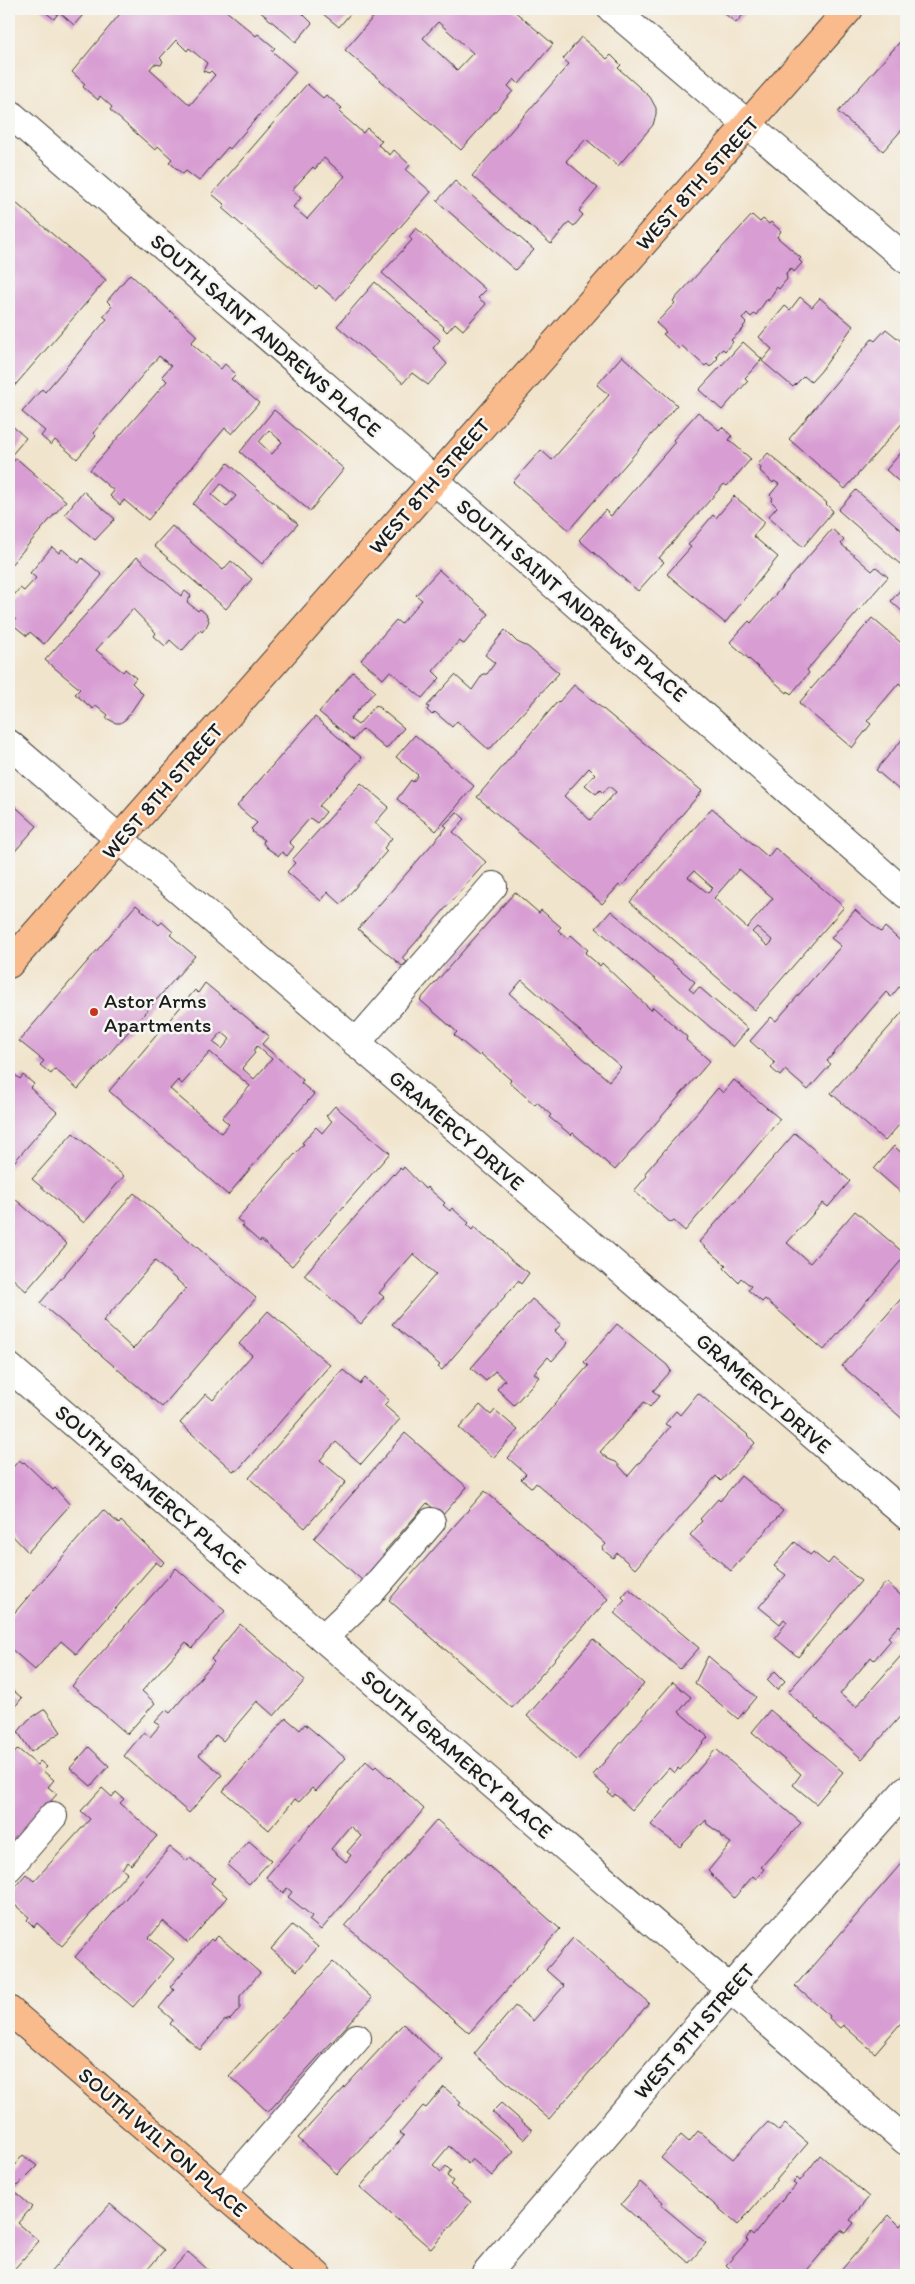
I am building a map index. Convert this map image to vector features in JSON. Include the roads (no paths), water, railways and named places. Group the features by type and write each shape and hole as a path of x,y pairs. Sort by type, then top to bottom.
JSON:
{"main road":[{"name":"WEST 8TH STREET","path":"9,964 120,840 434,479 749,125 849,9"},
{"name":"SOUTH WILTON PLACE","path":"9,2010 317,2275"}],"street":[{"path":"612,9 906,259"},
{"name":"SOUTH SAINT ANDREWS PLACE","path":"9,113 434,479 906,894"},
{"name":"GRAMERCY DRIVE","path":"9,744 906,1515"},
{"path":"356,1043 492,886"},
{"name":"SOUTH GRAMERCY PLACE","path":"9,1367 906,2141"},
{"path":"323,1638 370,1593 430,1522"},
{"name":"WEST 9TH STREET","path":"485,2275 906,1790"},
{"path":"9,1867 53,1816"},
{"path":"222,2193 357,2038"}],"place":[{"name":"Astor Arms Apartments","path":"94,1012"}]}
